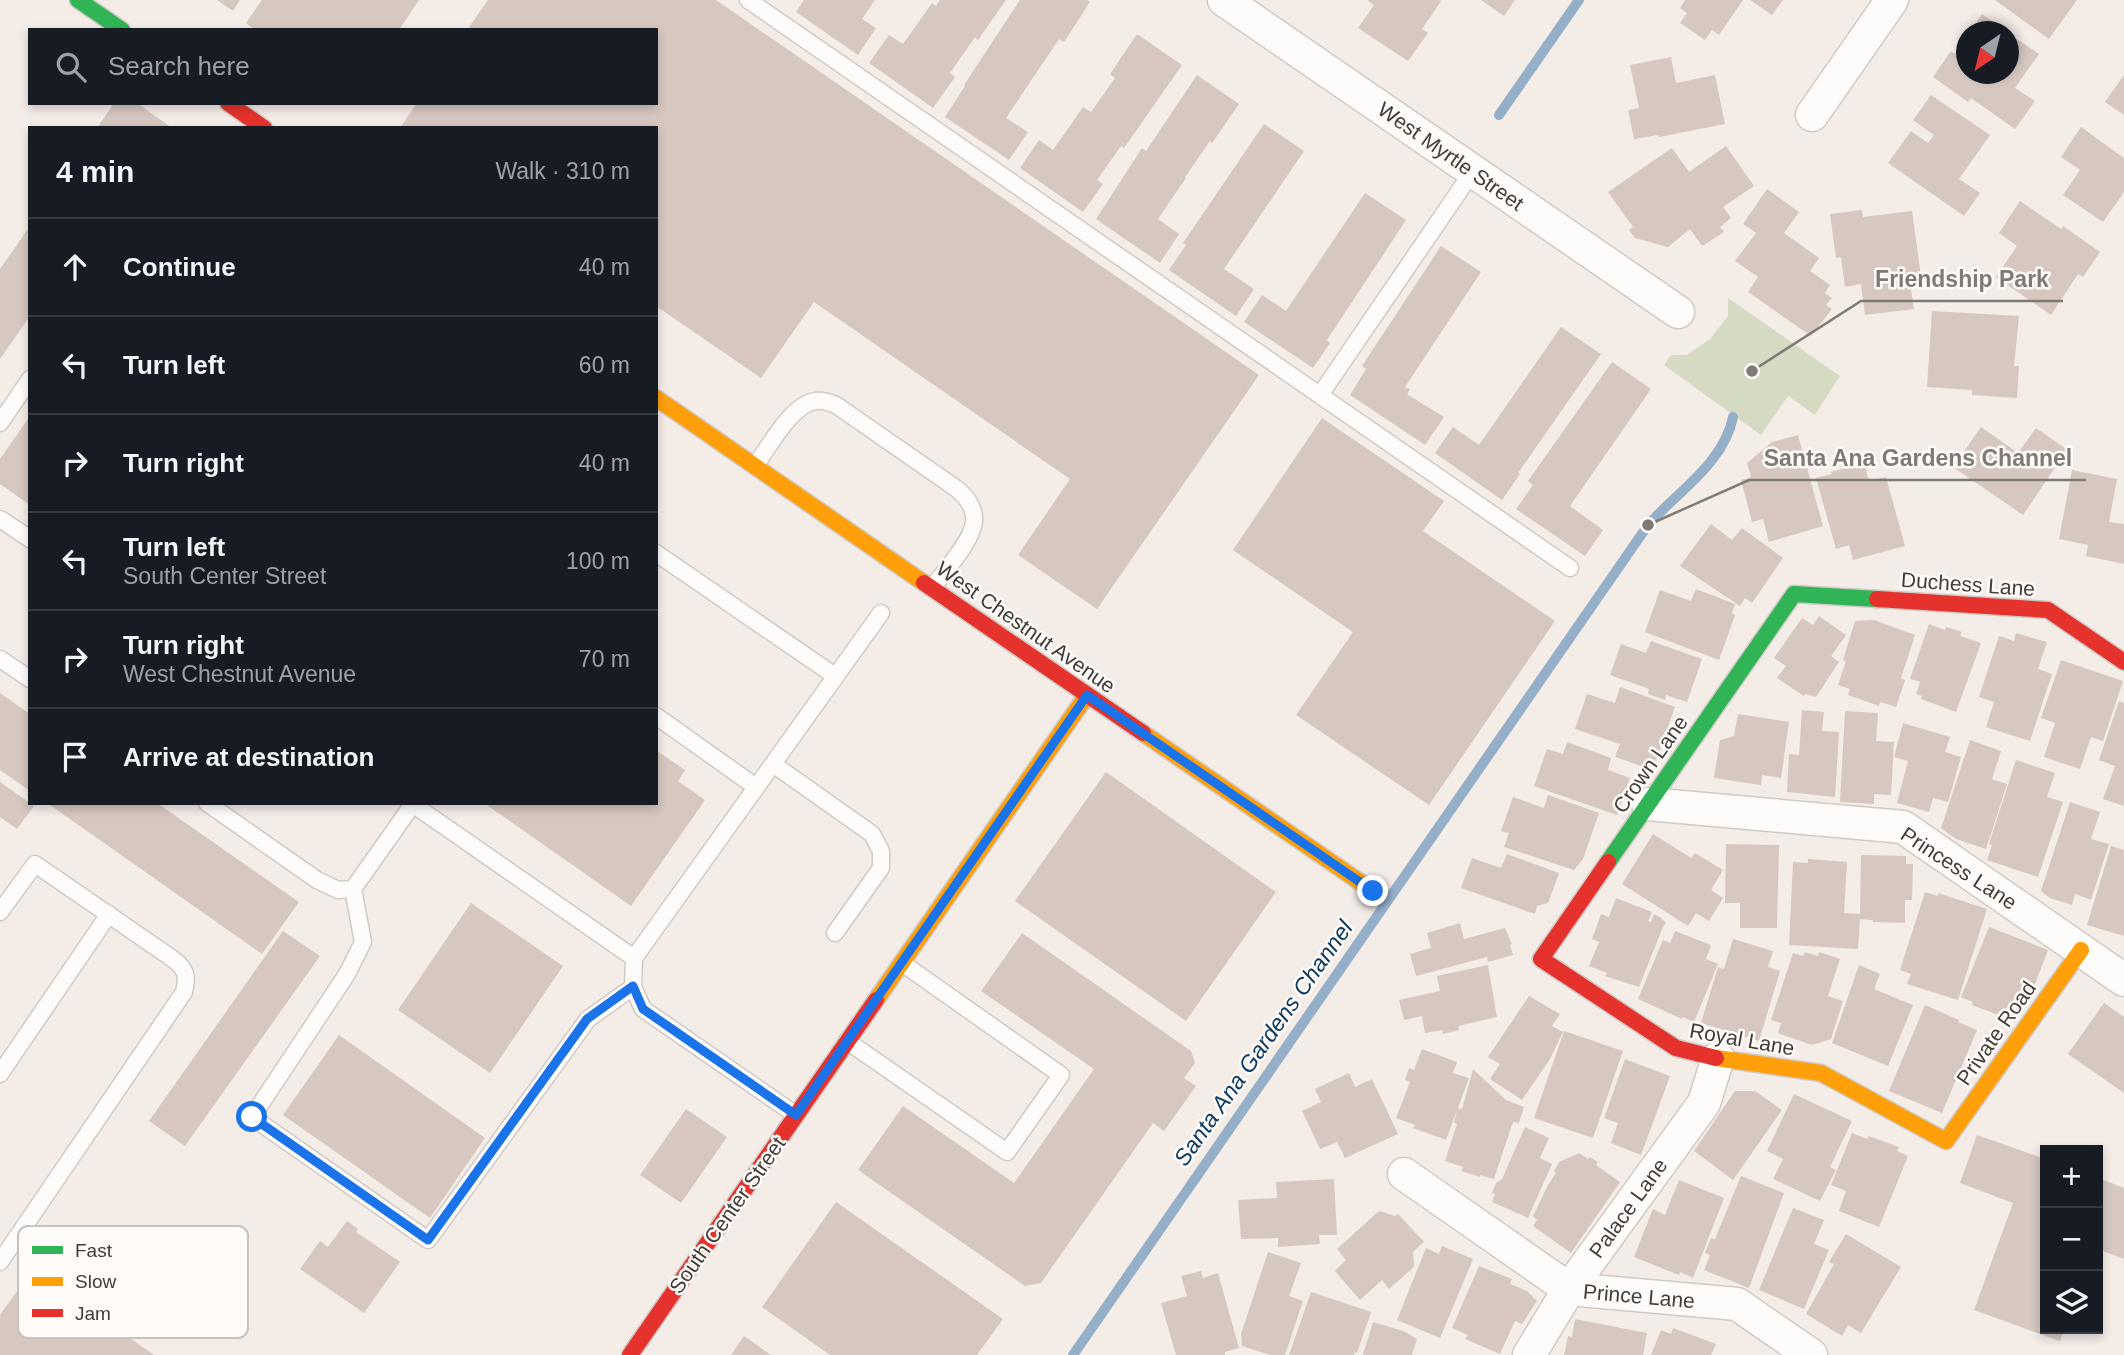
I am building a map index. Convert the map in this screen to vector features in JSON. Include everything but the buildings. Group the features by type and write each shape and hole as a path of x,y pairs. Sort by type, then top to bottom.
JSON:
{"street":[{"path":"78,0 119,28"},
{"path":"1812,115 1892,0"},
{"name":"West Myrtle Street","path":"1244,5 1473,171 1678,312"},
{"path":"231,105 261,126"},
{"name":"West Chestnut Avenue","path":"658,399 1373,891"},
{"name":"Duchess Lane","path":"1794,594 2048,610 2124,662"},
{"name":"Crown Lane","path":"1541,959 1794,594"},
{"name":"South Center Street","path":"630,1355 1087,695"},
{"name":"Princess Lane","path":"1648,804 1903,827 2124,980"},
{"name":"Private Road","path":"1946,1141 2081,950"},
{"name":"Royal Lane","path":"1541,959 1676,1048 1718,1058 1821,1073 1946,1141"},
{"name":"Palace Lane","path":"1529,1355 1569,1289 1704,1103 1718,1058"},
{"name":"Prince Lane","path":"1404,1174 1569,1289 1737,1304 1811,1355"}],"lane":[{"path":"748,0 1570,568"},
{"path":"1320,395 1473,171"},
{"path":"0,423 28,382"},
{"path":"755,466 798,409 812,401 824,400 847,413 957,489 967,498 972,508 975,520 970,534 932,588"},
{"path":"0,519 28,538"},
{"path":"658,555 835,676"},
{"path":"796,1115 643,1009 633,986 634,958 881,613"},
{"path":"0,659 28,678"},
{"path":"658,717 756,787"},
{"path":"773,764 872,834 881,851 881,868 835,933"},
{"path":"210,805 317,880 338,890 353,889"},
{"path":"411,805 353,889 363,942 347,974 252,1117 428,1240 587,1019 633,986"},
{"path":"413,805 634,958"},
{"path":"0,912 35,864 173,959 184,968 188,980 184,992 25,1226"},
{"path":"0,1074 109,914"},
{"path":"847,1041 1007,1152 1061,1075 902,963"},
{"path":"0,1262 18,1236"}],"green space":[{"path":"1728,298 1840,376 1815,415 1788,396 1761,435 1664,365 1671,355 1687,355 1710,339 1728,316"}],"waterway":[{"name":"Santa Ana Gardens Channel","path":"1499,115 1579,0"},
{"name":"Santa Ana Gardens Channel","path":"1073,1355 1648,525 1698,476 1720,449 1733,417"}],"traffic: fast":[{"path":"78,0 119,28"},
{"path":"1608,862 1794,594 1877,599"}],"traffic: slow":[{"path":"658,399 924,583"},
{"path":"876,1000 1087,695"},
{"path":"1143,733 1373,891"},
{"path":"1716,1058 1821,1073 1946,1141 2081,950"}],"traffic: jam":[{"path":"231,105 261,126"},
{"path":"924,583 1143,733"},
{"path":"1877,599 2048,610 2124,662"},
{"path":"1608,862 1541,959 1676,1048 1716,1058"},
{"path":"630,1355 876,1000"}],"place":[{"name":"Friendship Park","path":"1752,371"},
{"name":"Santa Ana Gardens Channel","path":"1648,525"}],"route":[{"path":"252,1117 428,1240 587,1019 633,986 643,1009 796,1115 1087,695 1373,891"}]}
